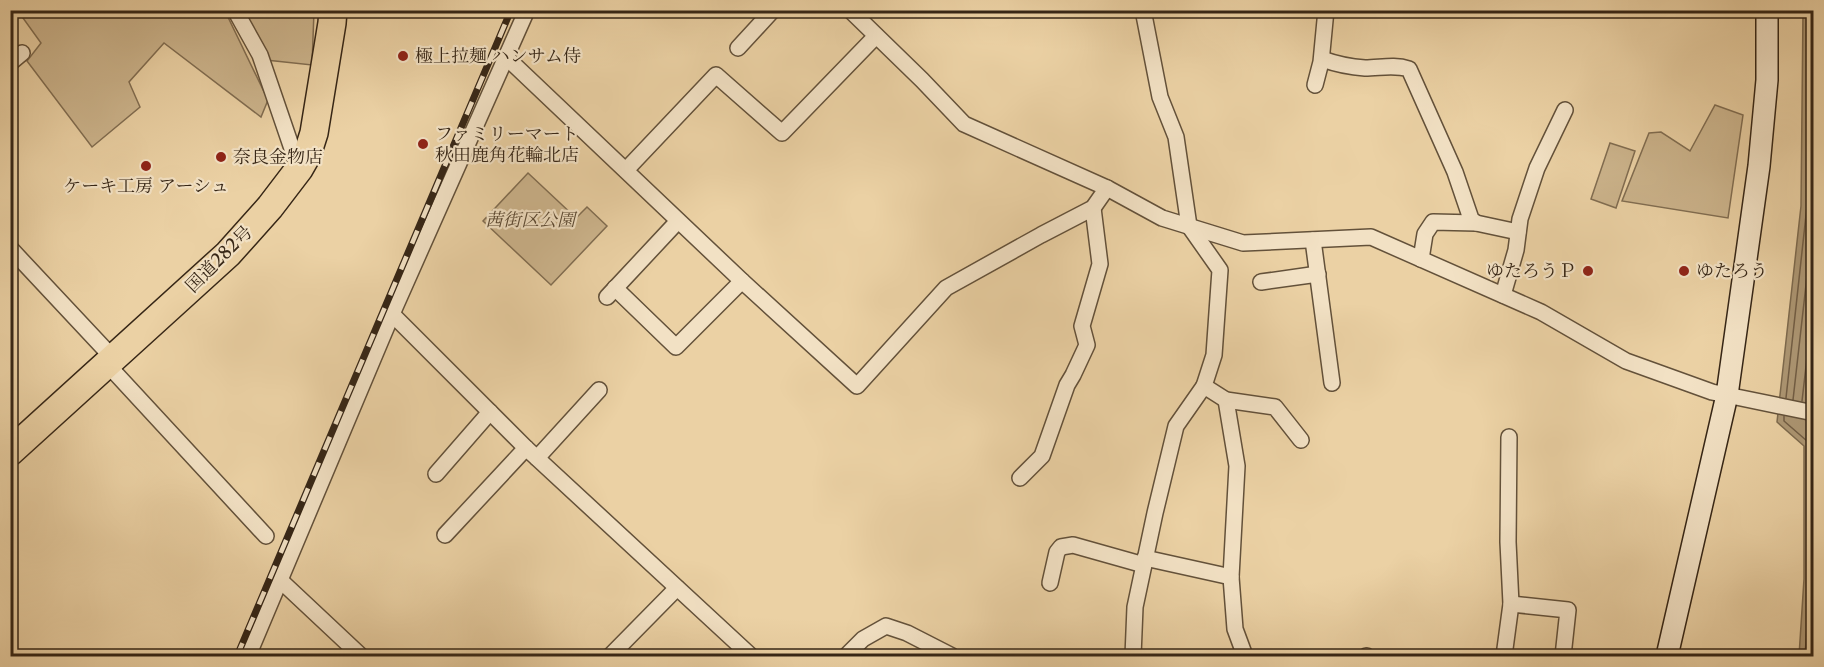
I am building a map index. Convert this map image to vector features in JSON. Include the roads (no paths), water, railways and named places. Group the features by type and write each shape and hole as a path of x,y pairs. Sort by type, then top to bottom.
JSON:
{"highway":[{"name":"国道282号","path":"10,452 228,254 270,207 299,169 314,133 333,10"}],"street":[{"path":"235,10 260,56 299,169"},
{"path":"248,657 392,314 507,58 526,10"},
{"path":"738,48 773,10"},
{"path":"850,10 964,124 1107,188 1162,219 1243,243 1371,237 1541,312 1626,361 1712,392 1814,413"},
{"path":"1133,657 1135,607 1176,426 1204,386 1214,355 1220,270 1189,226 1176,137 1160,97 1143,10"},
{"path":"1315,85 1322,59 1326,10"},
{"path":"1667,657 1737,397 1767,80 1767,10"},
{"path":"626,170 716,75 782,133 876,36"},
{"path":"507,58 741,281 857,387 946,288 1093,208 1107,188"},
{"path":"1322,59 1356,67 1399,66 1409,69 1455,172 1471,219 1476,223"},
{"path":"1503,295 1516,250 1520,219 1537,168 1565,110"},
{"path":"1020,478 1042,456 1067,385 1087,345 1082,326 1100,264 1093,208"},
{"path":"678,221 611,292 676,347 741,281"},
{"path":"1421,259 1425,234 1433,222 1476,223 1518,232"},
{"path":"1313,240 1332,383"},
{"path":"10,248 266,536"},
{"path":"1261,282 1318,274"},
{"path":"392,314 531,453 751,657"},
{"path":"1204,386 1226,400 1275,406 1301,440"},
{"path":"445,536 599,390"},
{"path":"1226,400 1237,466 1231,577 1235,629 1245,657"},
{"path":"436,474 489,412"},
{"path":"1504,657 1510,604 1509,437"},
{"path":"1050,583 1060,547 1073,545 1231,577"},
{"path":"281,581 361,657"},
{"path":"611,655 677,588"},
{"path":"1510,604 1568,610 1563,657"},
{"path":"846,657 863,639 886,626 907,633 952,657"}],"water":[{"path":"1803,11 1813,11 1813,656 1799,656 1804,579 1804,446 1777,422 1801,206"}],"railway":[{"path":"237,656 511,10"}],"place":[{"name":"極上拉麺 ハンサム侍","path":"403,56"},
{"name":"ファミリーマート 秋田鹿角花輪北店","path":"423,144"},
{"name":"奈良金物店","path":"221,157"},
{"name":"ケーキ工房 アーシュ","path":"146,166"},
{"name":"ゆたろうＰ","path":"1588,271"},
{"name":"ゆたろう","path":"1684,271"}],"park label":[{"name":"茜街区公園","path":"530,220"}]}
